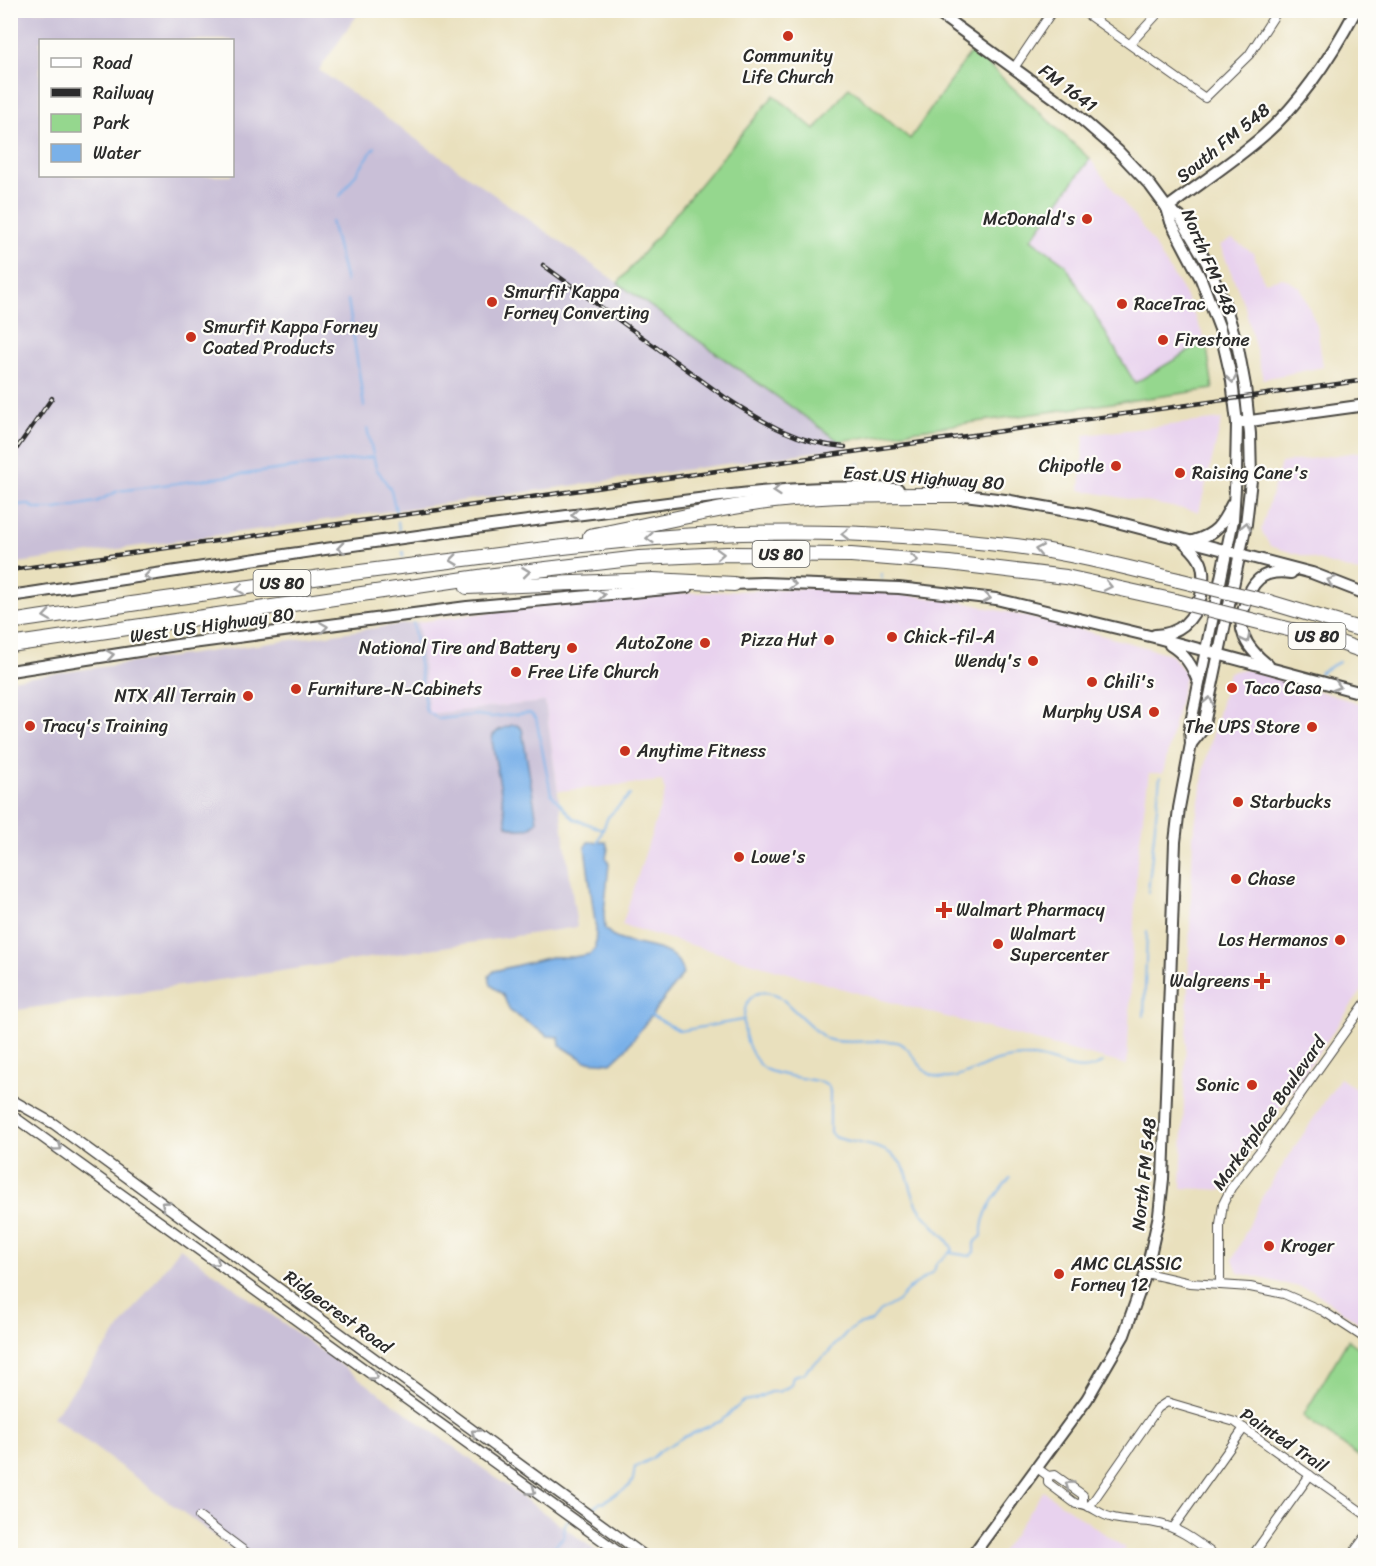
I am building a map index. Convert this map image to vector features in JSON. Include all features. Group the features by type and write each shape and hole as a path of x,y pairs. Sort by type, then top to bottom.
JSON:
{"highway":[{"path":"554,548 575,539 706,512 772,502 840,496 961,495"},
{"name":"US 80","path":"10,622 387,568 668,537 752,533 849,534 1019,547 1118,565 1269,602 1365,631"},
{"name":"US 80","path":"10,645 486,576 639,558 738,554 852,555 949,563 1066,577 1176,601 1329,639 1365,652"},
{"path":"384,592 537,583 653,580 734,584"}],"main road":[{"name":"FM 1641","path":"934,10 1106,138 1144,178 1167,208"},
{"name":"South FM 548","path":"1167,208 1273,127 1310,83 1356,10"},
{"name":"North FM 548","path":"1167,208 1180,217 1207,263 1222,300 1241,362 1249,421 1250,498 1240,554 1203,729 1191,744"},
{"name":"North FM 548","path":"972,1556 1087,1399 1124,1335 1146,1273 1156,1232 1163,1179 1175,842 1191,744 1190,727 1235,499 1237,423 1231,373 1220,329 1201,279 1171,222 1167,208"},
{"path":"1237,423 1365,405"},
{"name":"East US Highway 80","path":"10,596 399,539 718,496 790,490 864,488 961,495 1053,507 1312,573 1365,594"},
{"path":"1145,635 1167,634 1182,627 1192,617 1199,602 1203,582 1201,564 1185,540 1205,537 1217,530 1235,499"},
{"path":"1270,667 1250,648 1242,632 1241,621 1248,594 1256,581 1270,573 1312,573"},
{"path":"734,584 856,586 996,599 1220,654 1365,694"},
{"name":"West US Highway 80","path":"10,670 177,645 418,614 536,600 734,584"},
{"path":"1162,640 1180,651 1192,666 1198,682"}],"street":[{"path":"1014,68 1053,10"},
{"path":"1081,10 1205,98 1249,55 1278,10"},
{"path":"1130,44 1161,10"},
{"name":"Marketplace Boulevard","path":"1220,1285 1220,1225 1223,1204 1231,1188 1263,1147 1365,1002"},
{"name":"Ridgecrest Road","path":"10,1099 54,1124 645,1556"},
{"name":"Ridgecrest Road","path":"10,1114 624,1556"},
{"path":"1146,1273 1190,1282 1259,1288 1299,1300 1329,1314 1365,1339"},
{"name":"Painted Trail","path":"1086,1505 1158,1408 1164,1403 1171,1402 1191,1411 1222,1417 1244,1428 1365,1515"},
{"path":"1173,1528 1244,1428"},
{"path":"1037,1468 1048,1476 1048,1483 1076,1504 1086,1505 1101,1514 1116,1519 1154,1522 1173,1528 1187,1534 1216,1556"},
{"path":"1252,1556 1310,1475"},
{"path":"199,1516 252,1556"},
{"path":"1351,1556 1365,1536"}],"shaded area":[{"path":"10,11 360,11 319,70 848,447 11,564"},
{"path":"1090,159 1146,232 1184,293 1206,341 1135,383 1065,264 1031,239"},
{"path":"1232,239 1253,253 1264,282 1283,278 1300,287 1317,326 1323,367 1263,379 1245,307 1220,245"},
{"path":"1222,419 1199,512 1080,490 1084,435"},
{"path":"1365,451 1365,574 1270,546 1261,530 1281,463"},
{"path":"804,588 882,591 967,603 1064,625 1170,654 1186,673 1163,773 1149,773 1137,862 1127,1065 875,998 622,925 665,792 662,781 558,791 545,702 429,714 418,622 598,597"},
{"path":"418,622 429,714 545,702 577,927 11,1011 10,680"},
{"path":"1245,669 1365,705 1365,986 1223,1190 1181,1188 1193,836 1206,760 1229,672"},
{"path":"1340,1078 1365,1095 1365,1327 1312,1290 1238,1273 1233,1259 1262,1197"},
{"path":"180,1248 602,1555 241,1555 53,1417"},
{"path":"1043,1491 1125,1548 1120,1555 1000,1555"}],"green space":[{"path":"972,50 1090,159 1031,239 1065,264 1135,383 1206,341 1213,389 839,441 618,283 774,95 815,130 849,87 910,139"},
{"path":"1348,1340 1365,1352 1365,1461 1303,1416"}],"water":[{"path":"517,725 522,729 537,821 531,827 523,829 507,825 492,741 493,735 499,730"},
{"path":"588,842 606,842 608,849 605,929 625,941 666,952 680,964 683,974 625,1050 611,1063 585,1061 560,1045 559,1037 548,1036 510,1011 503,995 491,985 489,976 494,971 551,957 590,954 595,948 596,930 585,847"}],"waterway":[{"path":"340,196 375,147"},
{"path":"331,221 346,282"},
{"path":"348,300 364,406"},
{"path":"367,428 376,468 391,490 396,512"},
{"path":"10,506 27,504 37,509 56,509 96,502 118,491 373,457"},
{"path":"859,463 860,470"},
{"path":"398,521 399,530"},
{"path":"403,552 403,557"},
{"path":"881,574 882,580"},
{"path":"413,623 426,711 439,719 530,713 536,718 551,794 574,819 602,829"},
{"path":"1319,673 1339,662"},
{"path":"1148,893 1160,777"},
{"path":"597,844 608,817 630,795"},
{"path":"1144,1016 1147,931"},
{"path":"588,1511 630,1486 635,1467 651,1459 661,1450 721,1421 744,1401 770,1392 778,1392 791,1385 793,1376 805,1373 846,1333 858,1325 871,1322 879,1312 898,1301 910,1288 934,1271 936,1264 953,1250 918,1206 906,1172 893,1155 875,1147 834,1137 830,1132 828,1085 772,1072 757,1061 749,1048 744,1018 746,1005 753,996 763,992 779,996 827,1039 844,1042 894,1041 900,1043 906,1047 925,1071 940,1078 956,1077 997,1061 1015,1058 1042,1058 1068,1067 1085,1069 1103,1062"},
{"path":"651,1015 680,1031 742,1020"},
{"path":"951,1253 970,1256 974,1252 974,1243 982,1236 986,1212 1010,1178"},
{"path":"554,1555 557,1551 554,1547 564,1536 565,1524 569,1519"}],"railway":[{"path":"543,265 754,416 797,437 812,442 845,447"},
{"path":"10,570 1366,380"},
{"path":"10,458 52,398"}],"place":[{"name":"Community Life Church","path":"788,36"},
{"name":"McDonald's","path":"1087,219"},
{"name":"Smurfit Kappa Forney Converting","path":"492,302"},
{"name":"RaceTrac","path":"1122,304"},
{"name":"Smurfit Kappa Forney Coated Products","path":"191,337"},
{"name":"Firestone","path":"1163,340"},
{"name":"Chipotle","path":"1116,466"},
{"name":"Raising Cane's","path":"1180,473"},
{"name":"Chick-fil-A","path":"892,637"},
{"name":"Pizza Hut","path":"829,640"},
{"name":"AutoZone","path":"705,643"},
{"name":"National Tire and Battery","path":"572,648"},
{"name":"Wendy's","path":"1033,661"},
{"name":"Free Life Church","path":"516,672"},
{"name":"Chili's","path":"1092,682"},
{"name":"Taco Casa","path":"1232,688"},
{"name":"Furniture-N-Cabinets","path":"296,689"},
{"name":"NTX All Terrain","path":"248,696"},
{"name":"Murphy USA","path":"1154,712"},
{"name":"Tracy's Training","path":"30,726"},
{"name":"The UPS Store","path":"1312,727"},
{"name":"Anytime Fitness","path":"625,751"},
{"name":"Starbucks","path":"1238,802"},
{"name":"Lowe's","path":"739,857"},
{"name":"Chase","path":"1236,879"},
{"name":"Walmart Pharmacy","path":"944,910"},
{"name":"Los Hermanos","path":"1340,940"},
{"name":"Walmart Supercenter","path":"998,944"},
{"name":"Walgreens","path":"1262,981"},
{"name":"Sonic","path":"1252,1085"},
{"name":"Kroger","path":"1269,1246"},
{"name":"AMC CLASSIC Forney 12","path":"1059,1274"}]}
